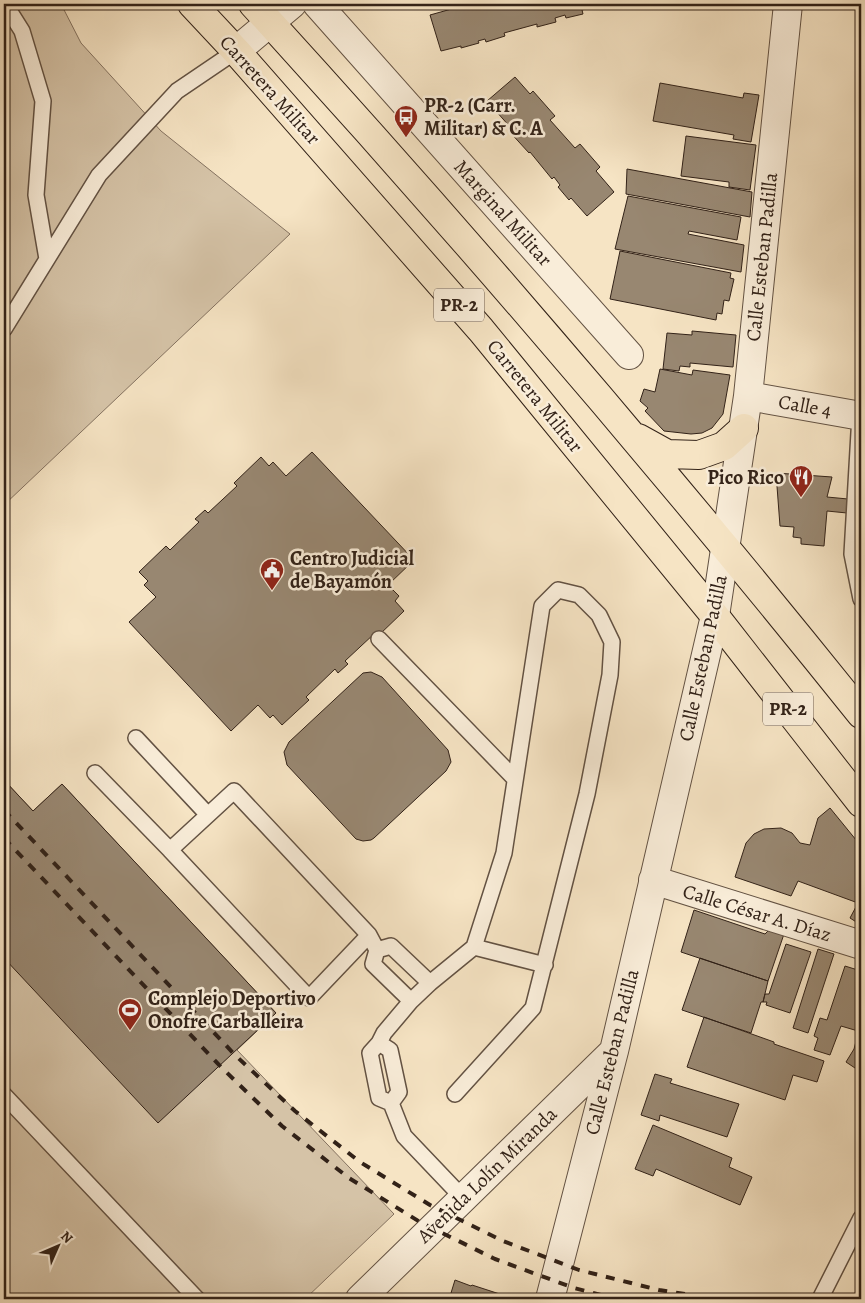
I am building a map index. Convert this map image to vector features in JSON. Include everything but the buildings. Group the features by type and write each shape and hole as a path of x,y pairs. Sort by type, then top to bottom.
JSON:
{"main road":[{"name":"Carretera Militar","path":"192,4 236,51 481,330 715,616 861,803"},
{"name":"PR-2","path":"261,13 496,276 857,700"},
{"path":"629,433 667,454 699,455 724,446 744,428"}],"street":[{"path":"236,51 261,13 292,4"},
{"name":"Marginal Militar","path":"317,4 628,355"},
{"name":"Calle Esteban Padilla","path":"550,1299 614,1051 715,616 748,396 788,4"},
{"name":"Calle 4","path":"748,396 861,415"},
{"name":"Calle César A. Díaz","path":"653,880 861,945"},
{"name":"Avenida Lolín Miranda","path":"360,1299 614,1051"}],"lane":[{"path":"5,4 22,31 43,101 36,195 46,259"},
{"path":"4,329 99,174 177,92 236,51"},
{"path":"861,415 852,554 861,599"},
{"path":"454,1094 533,1008 587,794 610,675 612,642 599,616 578,595 558,590 542,606 504,853 474,946 411,1001 370,1053 379,1098 391,1103 404,1136 463,1198"},
{"path":"379,639 515,779"},
{"path":"136,738 208,815"},
{"path":"95,772 309,998 368,935"},
{"path":"170,850 234,791 368,935 377,950 373,964 411,1001"},
{"path":"377,950 391,946 430,983"},
{"path":"474,946 545,964"},
{"path":"379,1043 390,1050 399,1092 391,1103"},
{"path":"4,1095 197,1299"},
{"path":"820,1299 861,1218"}],"shaded area":[{"path":"4,4 61,4 81,43 161,131 290,234 4,505"},
{"name":"Complejo Deportivo Onofre Carballeira","path":"4,780 33,811 62,784 276,1013 237,1050 394,1214 305,1299 4,1299"}],"railway":[{"path":"4,810 235,1055 295,1111 360,1162 430,1205 503,1241 579,1270 659,1290 716,1299"},
{"path":"4,838 222,1068 282,1126 349,1178 420,1222 495,1259 574,1288 617,1299"}],"place":[{"name":"PR-2 (Carr. Militar) & C. A","path":"406,138"},
{"name":"Pico Rico","path":"801,498"},
{"name":"Centro Judicial de Bayamón","path":"272,591"},
{"name":"Complejo Deportivo Onofre Carballeira","path":"130,1031"}]}
